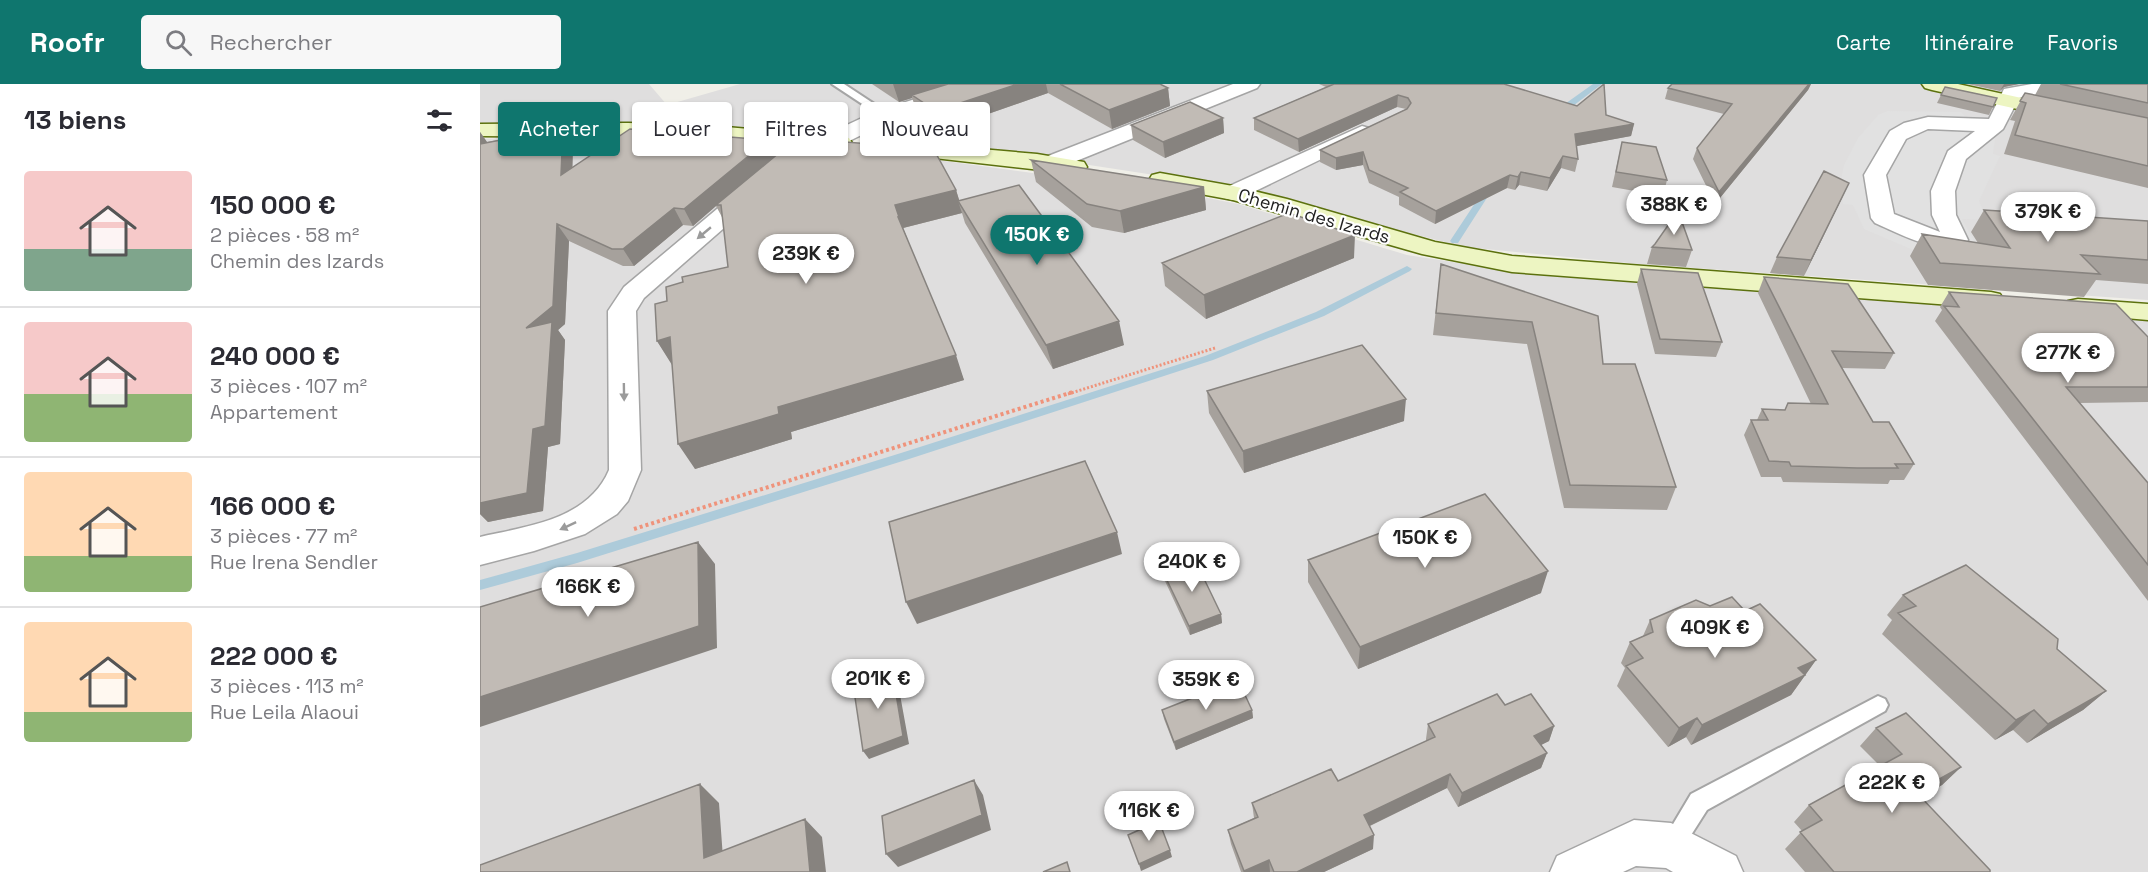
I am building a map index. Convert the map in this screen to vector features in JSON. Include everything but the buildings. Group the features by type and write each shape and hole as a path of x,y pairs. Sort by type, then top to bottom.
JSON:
{"street":[{"path":"927,102 983,84"},
{"path":"1051,163 1250,84"},
{"path":"1932,84 2148,132"},
{"path":"1996,125 1928,123 1911,127 1897,135 1875,175 1883,218 1933,239 1956,240 1944,214 1943,191 1956,156 1996,125 2011,93 2072,84"},
{"path":"1233,193 1377,125"},
{"path":"480,130 704,131 744,134"},
{"path":"848,144 1051,163 1095,170"},
{"path":"480,551 561,530 594,514 615,493 625,470 622,311 633,293 780,168 798,156"},
{"name":"Chemin des Izards","path":"1140,177 1233,193 1279,204 1431,249 1512,264 2015,302"},
{"path":"2050,305 2148,312"},
{"path":"1573,872 1634,843 1671,846 1720,872"}],"lane":[{"path":"837,84 865,102"},
{"path":"1671,846 1699,802 1878,705"}],"path":[{"path":"631,530 1215,348"}],"shaded area":[{"path":"480,84 649,84 664,102 632,102 632,123 620,123 620,102 498,102 498,124 480,124"},
{"path":"740,84 2148,84 2148,300 1639,264 1465,247 1213,184 990,150 990,102 860,102 860,138 848,137 848,102 744,102 744,131 732,130 732,102 677,102"},
{"path":"1888,111 1961,112 1970,121 1996,131 1993,154 2000,156 1979,201 1987,220 1962,219 1980,252 1925,255 1864,229 1853,205 1843,204 1841,180 1844,165 1858,138 1878,115"},
{"path":"620,135 632,136 632,156 732,156 732,140 744,141 744,156 848,156 848,151 860,152 860,156 922,158 1187,194 1238,204 1407,255 1459,263 2148,312 2148,872 480,872 480,139 498,138 498,156 620,156"}],"waterway":[{"path":"1558,113 1598,84"},
{"path":"1455,241 1488,190"},
{"path":"480,585 577,558 905,456 1209,358 1320,314 1407,269"}]}
